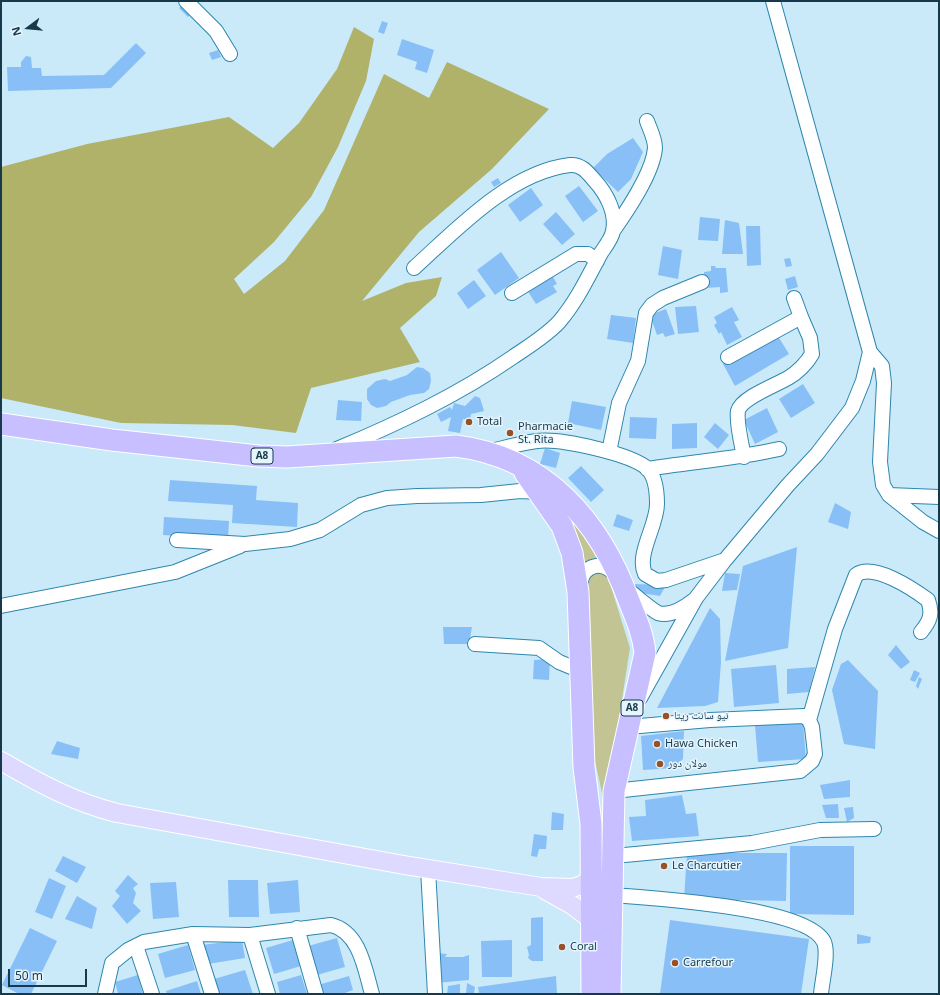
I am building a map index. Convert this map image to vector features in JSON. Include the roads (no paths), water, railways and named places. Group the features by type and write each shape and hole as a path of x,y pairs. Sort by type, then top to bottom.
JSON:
{"highway":[{"name":"A8","path":"1,424 112,440 258,456 287,457 456,446 486,452 521,467 553,485 576,510 609,554 624,586 643,638 645,653 614,791 614,856 610,994"},
{"path":"521,467 557,518 565,535 572,553 578,592 584,767 591,824 593,878 592,994"}],"main road":[{"path":"1,761 41,784 89,806 166,823 428,869 541,887 572,888 582,885 593,878"},
{"path":"541,887 572,905 592,920"}],"street":[{"path":"186,1 216,31 230,54"},
{"path":"773,1 870,352 882,366 884,398 881,475 883,486 889,495 923,522 939,532"},
{"path":"326,454 380,432 438,403 490,373 552,329 565,315 576,298 640,188 653,159 655,148 653,136 647,121"},
{"path":"414,268 488,202 501,193 525,180 563,166 581,166 603,190 610,207 614,231"},
{"path":"512,293 576,254 588,254 597,261"},
{"path":"609,452 619,403 638,361 646,313 652,305 663,298 702,282"},
{"path":"744,457 738,413 740,406 769,387 790,377 809,359 812,354 810,338 794,298"},
{"path":"728,357 801,317"},
{"path":"810,720 804,716 798,716 710,720 630,720 696,598 725,560 788,485 817,454 852,408 863,381 870,352"},
{"path":"486,452 538,441 581,446 609,452 647,468 653,476 655,482 657,505 655,520 643,558 642,564 645,574 657,581 666,580 725,560"},
{"path":"647,468 712,459 744,457 779,449"},
{"path":"177,540 245,544 290,539 310,534 326,527 361,505 387,498 481,495 520,490 539,492"},
{"path":"889,495 939,497"},
{"path":"1,606 175,572 245,544"},
{"path":"578,592 583,575 591,567 596,566 611,570 624,586 658,612 665,613 678,611 696,598"},
{"path":"614,791 800,771 812,761 815,754 810,720 835,629 856,575 859,572 871,571 902,582 928,600 931,616 929,622 921,632"},
{"path":"475,644 539,648 559,662 581,671"},
{"path":"614,856 752,843 820,830 874,829"},
{"path":"428,869 435,994"},
{"path":"613,895 730,907 791,920 810,929 824,942 826,952 821,994"},
{"path":"105,994 112,963 128,950 144,942 193,934 250,935 331,925 346,931 357,946 372,994"},
{"path":"297,928 316,994"},
{"path":"193,934 212,994"},
{"path":"250,935 268,994"},
{"path":"136,946 152,994"}],"place":[{"name":"Total","path":"469,422"},
{"name":"Pharmacie St. Rita","path":"510,433"},
{"name":"نيو سانت ريتا","path":"666,716"},
{"name":"Hawa Chicken","path":"657,744"},
{"name":"مولان دور","path":"660,764"},
{"name":"Le Charcutier","path":"664,866"},
{"name":"Coral","path":"562,947"},
{"name":"Carrefour","path":"675,963"}]}
